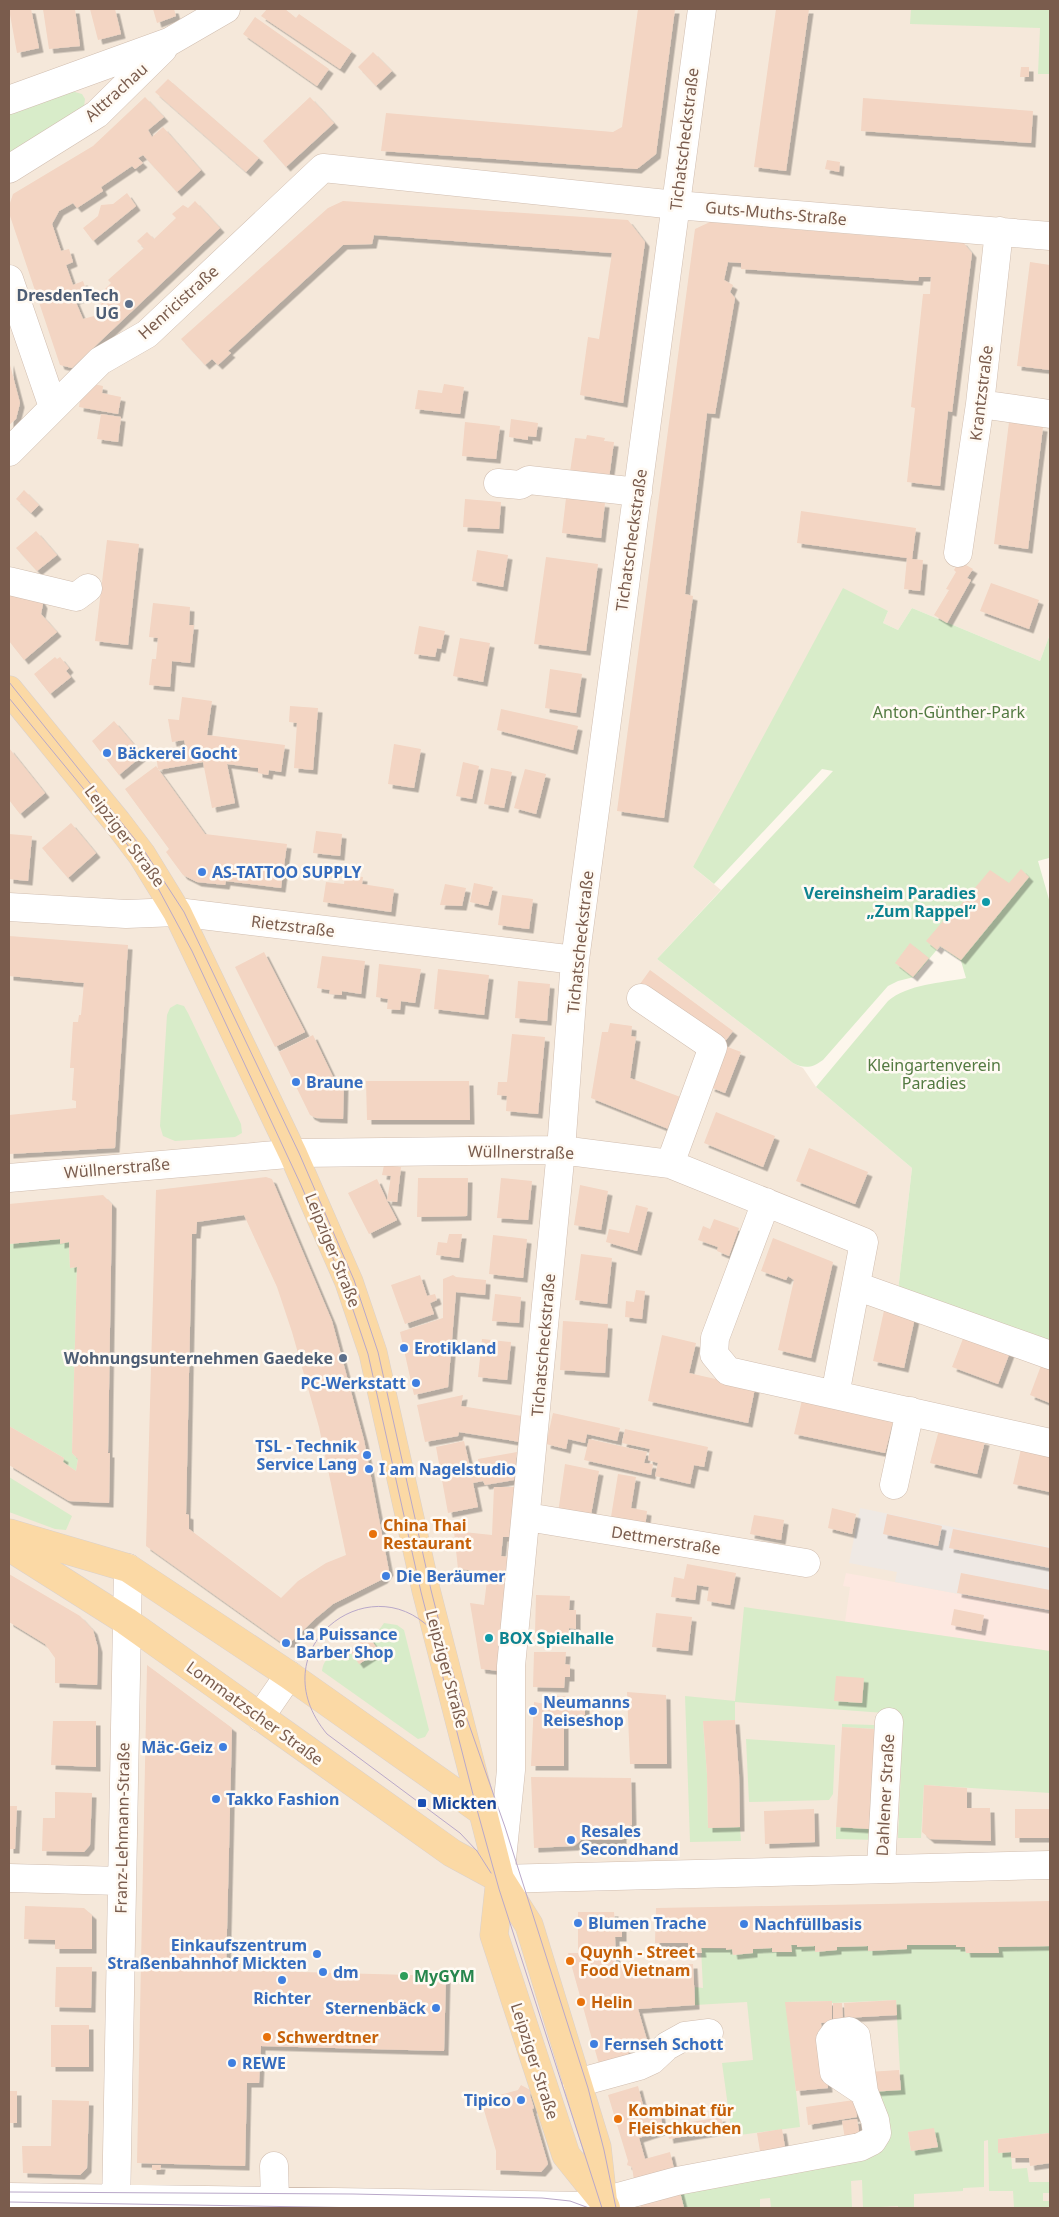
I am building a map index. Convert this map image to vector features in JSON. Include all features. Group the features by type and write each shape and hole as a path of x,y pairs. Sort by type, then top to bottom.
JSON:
{"main road":[{"name":"Leipziger Straße","path":"9,690 142,855 177,912 293,1154 349,1282 372,1353 426,1590 500,1879 529,1926 597,2147 604,2205"},
{"path":"9,1533 128,1568 289,1675 484,1812"},
{"name":"Lommatzscher Straße","path":"9,1547 126,1621 452,1853 500,1879"},
{"name":"Leipziger Straße","path":"500,1879 494,1935 564,2151 604,2205"}],"street":[{"name":"Alttrachau","path":"9,100 169,42 226,9"},
{"name":"Tichatscheckstraße","path":"500,1879 511,1770 511,1666 527,1518 561,1150 575,960 702,9"},
{"name":"Alttrachau","path":"9,169 97,114 169,42"},
{"name":"Guts-Muths-Straße","path":"323,168 676,205 1050,236"},
{"name":"Henricistraße","path":"9,452 100,362 148,334 323,168"},
{"name":"Krantzstraße","path":"958,553 980,404 999,231"},
{"path":"9,279 53,407"},
{"path":"980,404 1050,414"},
{"path":"498,483 520,485 529,480 638,492"},
{"path":"9,582 76,596 88,588"},
{"name":"Rietzstraße","path":"9,907 126,914 177,912 575,960"},
{"path":"641,998 713,1047 670,1164"},
{"name":"Wüllnerstraße","path":"9,1178 293,1154 561,1150 670,1164 864,1242 835,1395"},
{"path":"766,1202 715,1338 714,1354 728,1371 1050,1443"},
{"path":"856,1286 1050,1355"},
{"path":"894,1485 910,1412"},
{"name":"Dettmerstraße","path":"527,1518 806,1563"},
{"name":"Franz-Lehmann-Straße","path":"116,2204 128,1568"},
{"path":"260,1717 289,1675"},
{"name":"Dahlener Straße","path":"881,1868 889,1722"},
{"path":"500,1879 1050,1865"},
{"path":"9,1878 121,1881"},
{"path":"577,2082 639,2066 652,2060 667,2046 686,2036 709,2033"},
{"path":"9,2197 116,2204 274,2200 604,2205 677,2181 860,2147 872,2141 877,2133 875,2120 864,2092"},
{"path":"274,2166 274,2200"}],"shaded area":[{"path":"9,9 1050,9 1050,634 1040,661 912,608 898,630 883,623 888,611 693,867 721,890 657,959 793,1063 803,1068 816,1087 912,1168 898,1291 1050,1340 1050,2208 9,2208"},
{"path":"860,1508 1050,1547 1050,1611 895,1582 897,1572 849,1563"},
{"path":"846,1573 1050,1611 1050,1651 845,1622 850,1587 843,1586"}],"green space":[{"path":"911,9 1050,9 1050,74 1038,74 1040,28 910,24"},
{"path":"68,90 82,94 85,99 84,107 9,156 9,111"},
{"path":"843,588 888,611 883,623 898,630 912,608 1040,661 1050,634 1050,860 1049,858 1038,861 1050,903 1050,1340 898,1291 912,1168 816,1087 888,1001 896,995 915,988 966,978 961,961 940,946 914,977 888,986 823,1060 815,1065 805,1067 793,1063 657,959 833,771 822,769 714,884 693,867"},
{"path":"177,1004 184,1006 188,1013 241,1124 242,1133 235,1137 175,1141 163,1136 160,1126 167,1015 170,1008"},
{"path":"60,1239 69,1242 70,1268 77,1267 72,1453 78,1459 76,1471 63,1462 64,1458 9,1426 9,1244"},
{"path":"9,1477 72,1516 66,1530 55,1529 9,1512"},
{"path":"744,1607 1050,1651 1050,1793 924,1785 921,1838 898,1838 901,1770 897,1770 898,1714 735,1702 735,1720 703,1722 707,1774 708,1828 740,1827 741,1841 690,1842 685,1696 735,1701"},
{"path":"384,1623 397,1625 404,1630 429,1730 425,1737 418,1739 322,1671 323,1665 328,1658 349,1650 360,1664 379,1651 369,1637 379,1630"},
{"path":"842,1724 874,1725 882,1732 876,1840 836,1839 836,1827 869,1828 875,1729 842,1727"},
{"path":"746,1739 835,1745 833,1794 829,1800 749,1802"},
{"path":"791,1945 815,1946 815,1952 837,1950 837,1947 868,1946 868,1951 907,1949 907,1945 956,1945 956,1947 965,1947 966,1953 998,1953 998,1947 1050,1946 1050,2133 998,2139 998,2153 1011,2152 1012,2169 1027,2168 1029,2182 1050,2182 1050,2193 1043,2193 1043,2201 1050,2201 1050,2208 1014,2208 1013,2191 989,2191 988,2140 984,2141 984,2187 963,2188 963,2191 914,2194 914,2208 898,2208 898,2206 863,2208 862,2180 851,2181 852,2208 771,2208 770,2198 760,2199 760,2208 684,2208 679,2188 873,2149 870,2092 901,2089 896,2000 832,2003 831,2001 786,2002 800,2127 732,2136 722,2063 753,2060 747,2002 695,2005 695,1987 703,1988 701,1948 732,1949 733,1955 752,1953 753,1949 772,1948 772,1952 791,1952","holes":["934,2129 938,2147 911,2151 908,2132"]}],"building":[{"path":"9,9 31,9 39,48 17,53"},
{"path":"43,9 75,9 80,46 49,49"},
{"path":"90,9 115,9 121,34 98,40"},
{"path":"153,9 174,9 176,16 157,23"},
{"path":"267,9 285,9 296,18 299,14 352,51 340,69 261,16"},
{"path":"638,9 675,9 656,154 637,169 381,151 386,113 613,132 622,127"},
{"path":"776,9 809,9 786,171 754,167"},
{"path":"255,17 329,69 317,86 243,34"},
{"path":"373,52 392,71 376,86 358,67"},
{"path":"1021,67 1029,67 1029,77 1020,77"},
{"path":"168,79 259,158 246,172 155,92"},
{"path":"145,97 164,117 148,130 152,137 163,127 201,170 177,192 143,155 138,158 143,163 135,169 132,166 101,187 103,191 77,208 73,203 59,211 52,224 61,251 69,249 73,262 66,265 73,285 83,281 88,295 75,300 83,319 94,316 105,308 101,304 106,299 100,294 111,283 108,280 144,248 137,241 147,232 154,239 176,218 172,214 183,205 188,208 195,201 220,228 72,368 60,365 9,213 9,206 13,194 93,146"},
{"path":"310,97 334,123 286,167 263,141"},
{"path":"863,98 1033,111 1031,143 861,131"},
{"path":"827,160 840,162 839,172 825,169"},
{"path":"127,193 136,206 93,241 83,228 98,216 101,205 113,204"},
{"path":"343,201 628,220 645,242 623,403 580,395 588,337 599,339 612,253 374,235 372,244 343,245 228,351 231,353 218,365 212,359 205,365 181,339 328,208"},
{"path":"710,222 872,236 962,241 972,253 952,412 948,411 940,486 907,482 915,408 911,407 923,294 930,294 931,277 919,277 918,281 741,269 741,263 728,262 724,280 733,285 730,292 735,298 715,414 707,413 685,594 693,596 664,818 617,811 695,229"},
{"path":"1030,262 1050,265 1050,370 1017,366"},
{"path":"9,361 20,403 16,419 9,425"},
{"path":"89,383 103,386 102,393 121,397 118,414 79,407 82,390"},
{"path":"444,384 464,387 460,414 415,409 418,390 442,393"},
{"path":"101,414 121,417 118,442 97,439"},
{"path":"511,419 538,423 536,437 528,436 528,440 509,437"},
{"path":"465,422 500,426 496,459 462,456"},
{"path":"1009,422 1043,427 1028,549 994,544"},
{"path":"587,435 605,438 604,441 614,442 609,478 570,472 575,438 586,439"},
{"path":"24,490 39,505 31,513 16,499"},
{"path":"579,496 597,498 596,502 605,503 601,538 562,533 566,498 578,500"},
{"path":"465,499 501,502 499,529 463,527"},
{"path":"801,511 916,528 912,559 923,560 920,591 904,589 907,558 797,543"},
{"path":"36,531 57,555 37,571 16,548"},
{"path":"107,540 139,544 128,645 95,641"},
{"path":"477,550 508,555 503,587 472,581"},
{"path":"546,557 598,564 586,651 534,644"},
{"path":"959,561 973,569 967,578 971,580 947,623 934,615 949,590 946,589 956,572 954,570"},
{"path":"991,583 1039,600 1029,629 980,611"},
{"path":"18,587 30,601 38,595 43,604 41,614 57,632 24,660 9,641 9,595"},
{"path":"153,603 190,607 189,625 194,625 190,663 172,661 170,687 149,685 152,659 156,659 158,638 149,637"},
{"path":"419,626 445,631 441,649 437,648 435,657 414,654"},
{"path":"460,638 490,643 483,682 453,676"},
{"path":"55,657 57,659 60,657 69,668 66,671 71,677 50,694 34,674"},
{"path":"550,669 582,674 576,713 545,708"},
{"path":"182,697 212,701 207,735 285,745 281,772 269,770 268,775 258,773 258,768 227,764 235,803 212,808 203,762 158,770 156,753 186,748 184,740 172,742 168,719 179,720"},
{"path":"290,706 318,708 313,770 294,768 297,723 289,722"},
{"path":"501,709 578,726 573,750 497,730"},
{"path":"114,721 143,755 119,775 92,741"},
{"path":"394,744 421,749 414,788 388,784"},
{"path":"9,748 45,793 20,814 9,800"},
{"path":"463,762 479,766 472,799 456,796"},
{"path":"156,766 205,834 287,844 281,888 226,881 225,885 197,882 183,875 166,852 169,849 125,789"},
{"path":"491,768 512,772 504,808 484,804"},
{"path":"525,769 546,774 536,814 514,808"},
{"path":"71,823 96,853 68,878 42,848"},
{"path":"316,831 342,834 340,856 313,853"},
{"path":"9,834 32,836 28,881 9,879"},
{"name":"Vereinsheim Paradies „Zum Rappel“","path":"1021,869 1029,877 961,960 940,946 937,950 926,941 943,921 946,922 990,870 1009,883"},
{"path":"345,875 363,877 362,884 394,889 391,912 323,902 326,882 344,884"},
{"path":"474,883 493,887 488,906 470,902"},
{"path":"445,884 466,888 462,906 440,905"},
{"path":"502,895 533,899 529,929 498,925"},
{"path":"9,936 128,945 115,1148 9,1154 9,1115 76,1108 76,1101 72,1100 74,1068 70,1068 73,1022 78,1022 79,1015 81,1015 84,983 9,976"},
{"path":"910,943 929,958 913,977 895,963"},
{"path":"264,952 305,1032 275,1047 235,967"},
{"path":"322,956 365,961 361,994 342,991 342,995 329,994 330,990 317,988"},
{"path":"379,964 421,969 415,1003 401,1001 400,1010 387,1009 388,999 376,997"},
{"path":"438,969 489,975 484,1015 434,1009"},
{"path":"650,970 733,1031 723,1044 640,984"},
{"path":"518,981 550,984 547,1021 515,1018"},
{"path":"610,1023 632,1026 631,1036 636,1037 630,1078 683,1098 671,1130 591,1098 602,1032 608,1032"},
{"path":"512,1034 545,1037 538,1114 506,1111 507,1096 497,1095 498,1082 507,1082"},
{"path":"313,1035 335,1081 344,1081 343,1119 316,1118 310,1115 279,1052"},
{"path":"725,1046 741,1052 725,1093 710,1087"},
{"path":"366,1081 469,1081 470,1120 367,1120"},
{"path":"716,1112 775,1136 763,1167 704,1143"},
{"path":"809,1148 868,1172 855,1204 796,1181"},
{"path":"384,1165 401,1167 397,1202 387,1201 391,1176 382,1175"},
{"path":"266,1177 272,1179 332,1321 364,1440 389,1571 383,1579 333,1604 290,1643 282,1643 146,1546 156,1190","holes":["244,1215 277,1287 319,1427 346,1555 326,1563 298,1581 281,1598 189,1529 189,1515 186,1514 192,1234 196,1234 197,1222"]},
{"path":"418,1178 468,1178 467,1216 417,1217"},
{"path":"501,1178 532,1181 528,1220 497,1218"},
{"path":"377,1179 397,1220 369,1234 348,1193"},
{"path":"580,1185 608,1191 601,1230 574,1225"},
{"path":"103,1195 112,1204 108,1453 110,1453 109,1503 69,1501 9,1465 9,1426 64,1458 63,1462 76,1471 78,1459 72,1453 77,1267 70,1268 69,1242 60,1244 60,1239 9,1244 9,1204"},
{"path":"636,1205 648,1208 637,1251 606,1242 609,1229 629,1233"},
{"path":"714,1219 739,1228 729,1256 717,1251 718,1247 698,1240 703,1226 710,1229"},
{"path":"449,1234 462,1234 459,1258 436,1255 438,1242 447,1243"},
{"path":"493,1235 527,1239 523,1278 489,1274"},
{"path":"773,1238 833,1262 811,1358 778,1350 794,1280 788,1276 786,1280 761,1271"},
{"path":"581,1254 612,1258 607,1304 575,1300"},
{"path":"420,1275 427,1296 435,1294 437,1300 430,1303 434,1314 405,1324 391,1285"},
{"path":"453,1275 456,1277 486,1280 485,1295 456,1292 448,1387 414,1395 400,1332 443,1318 443,1279"},
{"path":"636,1290 645,1291 642,1319 625,1317 626,1301 634,1302"},
{"path":"495,1294 521,1297 519,1323 492,1321"},
{"path":"885,1306 916,1313 904,1368 873,1361"},
{"path":"563,1321 608,1324 605,1373 560,1370"},
{"path":"662,1335 696,1343 689,1373 755,1388 748,1423 648,1401"},
{"path":"964,1336 1010,1352 998,1384 952,1367"},
{"path":"482,1339 511,1342 507,1380 478,1377"},
{"path":"1042,1363 1050,1366 1050,1403 1030,1395"},
{"path":"463,1395 461,1406 522,1416 520,1442 459,1432 458,1436 425,1442 417,1405"},
{"path":"802,1400 893,1421 885,1453 794,1434"},
{"path":"553,1413 620,1428 617,1441 587,1434 585,1443 568,1439 566,1449 546,1444"},
{"path":"625,1429 708,1447 704,1467 694,1465 690,1484 655,1476 658,1463 648,1460 650,1449 622,1443"},
{"path":"939,1430 985,1441 977,1474 930,1463"},
{"path":"589,1439 647,1452 644,1463 653,1464 651,1475 584,1460"},
{"path":"464,1441 470,1467 479,1465 478,1459 517,1452 514,1480 485,1485 483,1481 473,1483 478,1507 448,1513 436,1447"},
{"path":"1021,1449 1050,1456 1050,1492 1013,1484"},
{"path":"565,1464 599,1471 590,1520 558,1513"},
{"path":"618,1474 636,1477 631,1508 647,1511 645,1528 610,1523"},
{"path":"494,1487 516,1487 511,1537 503,1537 501,1556 509,1557 500,1671 481,1669 470,1603 484,1605 488,1572 458,1569 454,1531 492,1535"},
{"path":"832,1508 856,1514 852,1534 828,1528"},
{"path":"887,1514 942,1526 938,1546 883,1534"},
{"path":"754,1515 784,1520 781,1540 750,1534"},
{"path":"953,1529 1050,1548 1050,1568 949,1548"},
{"path":"687,1564 736,1573 730,1605 707,1601 709,1587 697,1585 695,1600 671,1597 674,1577 684,1579"},
{"path":"961,1573 1050,1590 1050,1610 957,1593"},
{"path":"9,1574 80,1616 93,1630 98,1648 97,1685 55,1683 55,1658 45,1644 9,1622"},
{"path":"536,1595 570,1596 569,1610 576,1610 576,1629 569,1628 569,1634 535,1633"},
{"path":"954,1609 984,1615 981,1631 951,1625"},
{"path":"656,1613 692,1617 688,1651 652,1647"},
{"path":"369,1637 379,1651 359,1664 349,1650"},
{"path":"534,1652 566,1652 565,1664 570,1665 570,1677 565,1677 564,1688 533,1687"},
{"path":"147,1665 232,1728 226,1970 446,1976 444,2051 261,2046 259,2083 247,2083 245,2166 137,2163"},
{"path":"836,1676 864,1678 862,1703 834,1701"},
{"path":"627,1692 666,1695 667,1764 630,1764"},
{"path":"548,1695 585,1698 585,1715 559,1715 558,1724 564,1724 564,1766 531,1766 534,1702 546,1704"},
{"path":"735,1720 740,1827 708,1828 707,1774 703,1721"},
{"path":"53,1721 96,1721 96,1767 51,1765"},
{"path":"842,1727 875,1729 869,1829 836,1827"},
{"path":"531,1777 631,1778 632,1825 626,1826 626,1834 622,1835 622,1840 581,1840 574,1846 534,1848"},
{"path":"924,1785 967,1788 967,1808 990,1808 991,1841 930,1839 922,1832"},
{"path":"55,1792 92,1793 90,1845 84,1852 42,1851 43,1818 55,1818"},
{"path":"9,1806 17,1806 15,1849 9,1849"},
{"path":"814,1809 815,1842 765,1844 764,1811"},
{"path":"1015,1809 1050,1809 1050,1838 1015,1838"},
{"path":"1050,1901 1050,1946 998,1947 999,1953 966,1953 965,1947 956,1947 956,1945 907,1945 907,1949 868,1951 868,1946 837,1947 837,1950 815,1952 815,1946 797,1947 797,1945 791,1945 792,1952 772,1952 772,1948 753,1949 753,1953 733,1955 732,1949 726,1950 726,1948 701,1948 702,1953 688,1953 688,1943 655,1943 656,1908"},
{"path":"25,1906 84,1908 92,1915 92,1949 55,1949 55,1940 24,1939"},
{"path":"578,1912 614,1912 615,1927 622,1927 622,1937 615,1937 616,1967 693,1964 695,2005 638,2009 649,2047 628,2053 630,2060 600,2068 568,1953 578,1953"},
{"path":"56,1967 92,1967 91,2008 55,2007"},
{"path":"896,2000 897,2015 845,2018 844,2003"},
{"path":"832,2001 832,2022 821,2023 828,2088 796,2091 785,2002"},
{"path":"833,2003 842,2003 843,2021 833,2021"},
{"path":"51,2025 89,2025 89,2067 51,2067"},
{"path":"899,2070 901,2090 870,2092 868,2072"},
{"path":"521,2085 532,2091 530,2095 534,2108 532,2109 548,2164 541,2172 496,2170 496,2151 481,2100 518,2090"},
{"path":"638,2086 644,2109 659,2105 663,2130 639,2138 645,2159 670,2152 676,2177 635,2187 632,2167 627,2165 628,2161 608,2095"},
{"path":"9,2091 17,2091 17,2123 9,2123"},
{"path":"52,2100 89,2101 87,2168 80,2175 23,2173 22,2146 51,2146"},
{"path":"854,2100 857,2117 808,2125 806,2107"},
{"path":"721,2117 724,2130 669,2139 667,2126"},
{"path":"857,2119 860,2137 845,2139 842,2121"},
{"path":"934,2128 938,2147 911,2151 908,2132"},
{"path":"782,2129 786,2153 761,2157 757,2133"},
{"path":"1050,2133 1050,2163 1030,2166 1029,2158 1011,2158 1011,2152 998,2153 998,2139"},
{"path":"152,2165 161,2165 160,2170 152,2170"},
{"path":"679,2188 684,2208 641,2208 638,2199"}],"tram line":[{"path":"9,682 145,852 184,912 299,1153 354,1280 378,1352 431,1590 447,1653 466,1716 505,1827 588,2088 616,2208"},
{"path":"9,698 115,827 159,890 192,951 300,1183 344,1283 368,1354 421,1592 499,1889 602,2208"},
{"path":"431,1629 405,1611 378,1606 352,1612 329,1626 313,1647 305,1673 309,1703 327,1734 460,1833 477,1851 491,1873"},
{"path":"9,2192 353,2194 542,2198 570,2201 589,2208"},
{"path":"9,2202 370,2208"}],"place":[{"name":"DresdenTech UG","path":"129,304"},
{"name":"Bäckerei Gocht","path":"107,753"},
{"name":"AS-TATTOO SUPPLY","path":"202,872"},
{"name":"Vereinsheim Paradies „Zum Rappel“","path":"986,902"},
{"name":"Braune","path":"296,1082"},
{"name":"Erotikland","path":"404,1348"},
{"name":"Wohnungsunternehmen Gaedeke","path":"343,1358"},
{"name":"PC-Werkstatt","path":"416,1383"},
{"name":"TSL - Technik Service Lang","path":"367,1455"},
{"name":"I am Nagelstudio","path":"369,1469"},
{"name":"China Thai Restaurant","path":"373,1534"},
{"name":"Die Beräumer","path":"386,1576"},
{"name":"BOX Spielhalle","path":"489,1638"},
{"name":"La Puissance Barber Shop","path":"286,1643"},
{"name":"Neumanns Reiseshop","path":"533,1711"},
{"name":"Mäc-Geiz","path":"223,1747"},
{"name":"Takko Fashion","path":"216,1799"},
{"name":"Mickten","path":"422,1803"},
{"name":"Resales Secondhand","path":"571,1840"},
{"name":"Blumen Trache","path":"578,1923"},
{"name":"Nachfüllbasis","path":"744,1924"},
{"name":"Einkaufszentrum Straßenbahnhof Mickten","path":"317,1954"},
{"name":"Quynh - Street Food Vietnam","path":"570,1961"},
{"name":"dm","path":"323,1972"},
{"name":"MyGYM","path":"404,1976"},
{"name":"Richter","path":"282,1980"},
{"name":"Helin","path":"581,2002"},
{"name":"Sternenbäck","path":"436,2008"},
{"name":"Schwerdtner","path":"267,2037"},
{"name":"Fernseh Schott","path":"594,2044"},
{"name":"REWE","path":"232,2063"},
{"name":"Tipico","path":"521,2100"},
{"name":"Kombinat für Fleischkuchen","path":"618,2119"}],"park label":[{"name":"Anton-Günther-Park","path":"949,712"},
{"name":"Kleingartenverein Paradies","path":"934,1074"}]}
